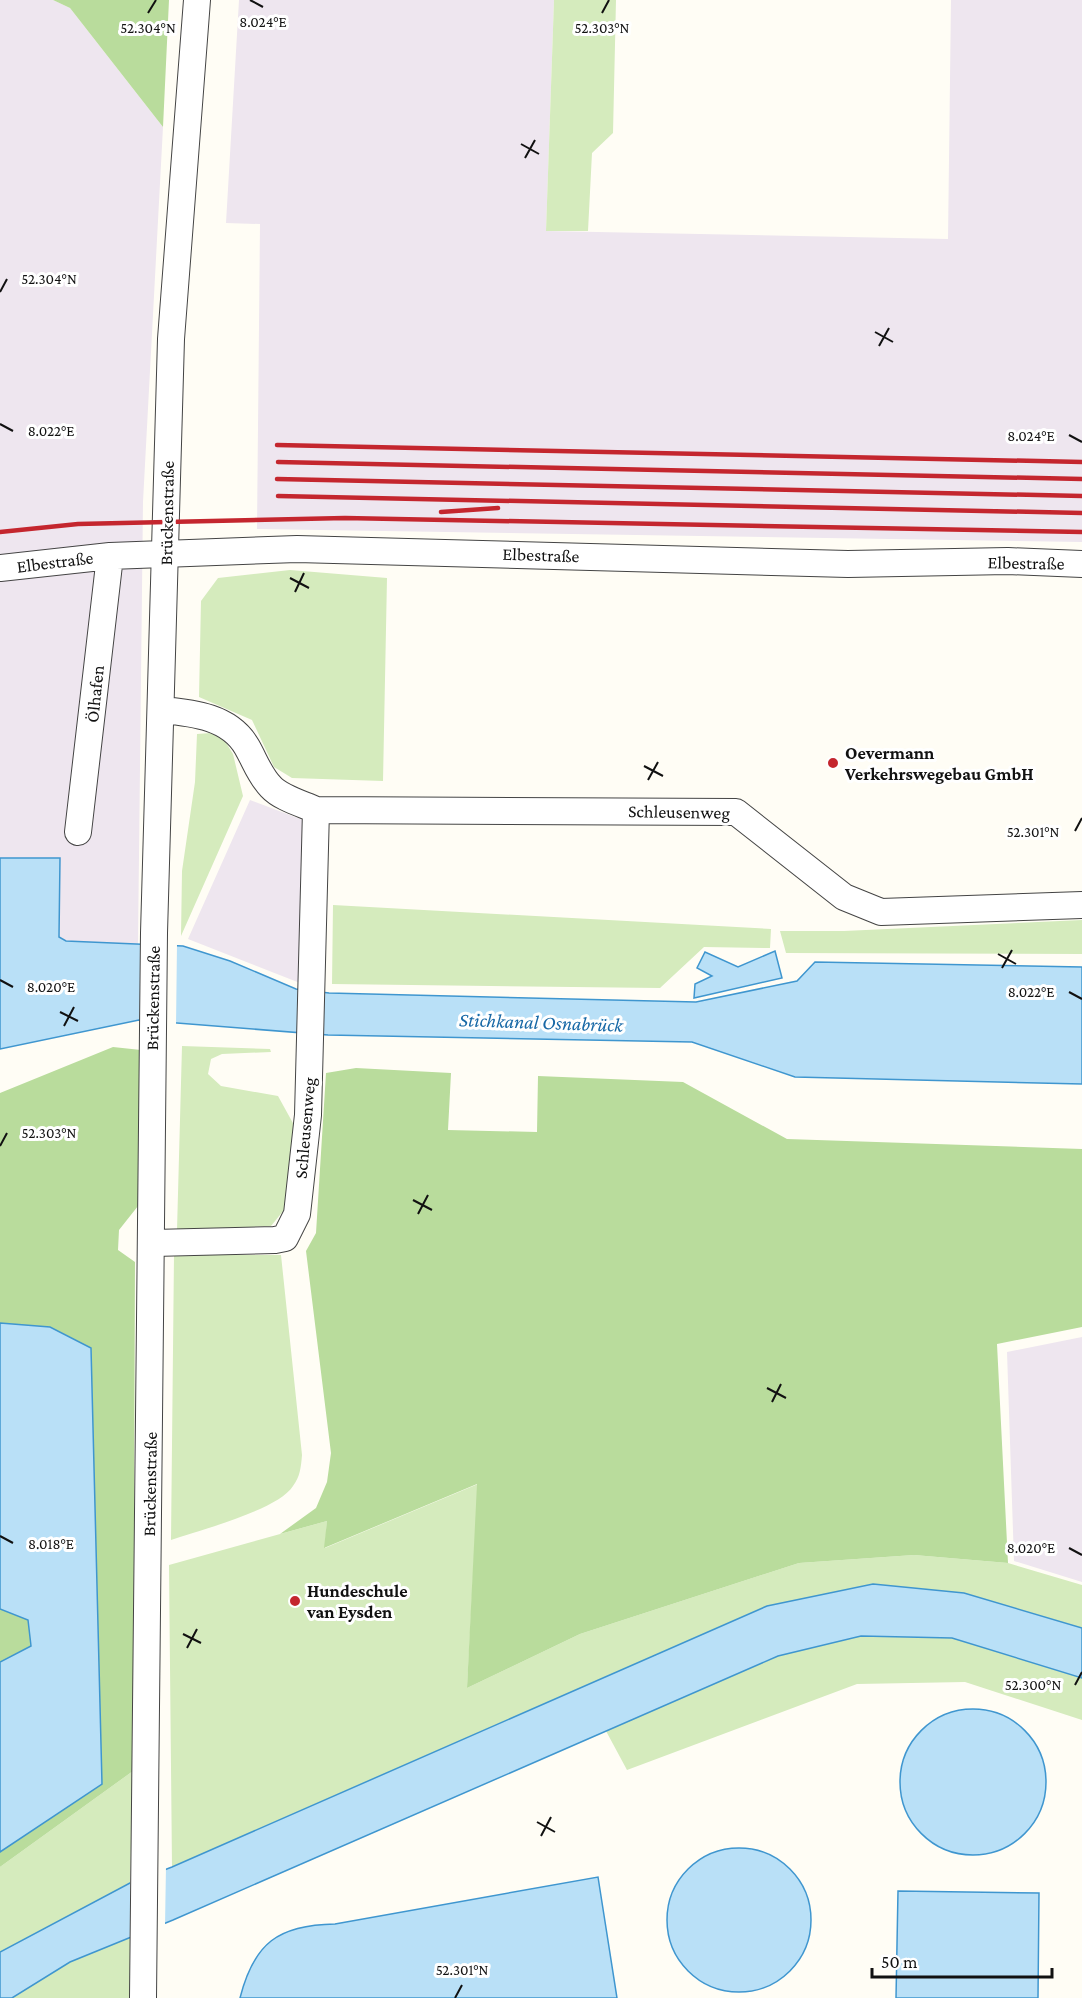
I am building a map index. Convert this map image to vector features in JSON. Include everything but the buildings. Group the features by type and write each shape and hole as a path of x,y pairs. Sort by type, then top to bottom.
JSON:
{"street":[{"name":"Brückenstraße","path":"143,1988 153,1243 154,933 171,339 197,0"},
{"name":"Elbestraße","path":"0,568 110,556 297,549 848,564 1008,561 1082,564"},
{"name":"Ölhafen","path":"78,832 110,556"},
{"name":"Schleusenweg","path":"162,710 191,713 232,729 247,747 257,768 272,789 316,810 736,812 844,897 881,912 1082,905"},
{"name":"Schleusenweg","path":"153,1243 275,1240 285,1238 297,1215 308,1115 312,1035 316,810"}],"shaded area":[{"path":"0,0 53,0 70,8 163,127 143,502 138,944 66,941 59,937 60,859 0,858"},
{"path":"239,0 554,0 546,231 948,239 951,0 1082,0 1082,542 257,529 260,224 226,223"},
{"path":"250,800 303,820 300,983 188,939"},
{"path":"1082,1337 1082,1582 1014,1561 1007,1352"}],"green space":[{"path":"53,0 169,0 163,127 70,8"},
{"path":"554,0 616,0 613,133 592,153 588,231 546,231"},
{"path":"290,570 387,578 383,781 292,778 274,767 252,720 199,697 201,601 218,578"},
{"path":"211,733 225,741 233,754 243,796 181,936 182,871 195,782 197,734"},
{"path":"333,905 771,929 770,948 704,947 660,988 332,984"},
{"path":"1082,920 1082,954 786,953 780,931 844,931"},
{"path":"182,1046 270,1049 271,1052 222,1054 211,1059 208,1074 221,1086 278,1096 294,1125 284,1210 271,1226 177,1230"},
{"path":"113,1047 141,1050 138,1206 119,1230 118,1250 135,1262 133,1771 0,1867 0,1093"},
{"path":"356,1068 451,1073 448,1130 537,1132 538,1076 683,1082 787,1139 1082,1149 1082,1327 997,1344 1008,1563 914,1555 799,1563 580,1634 467,1688 477,1484 324,1548 327,1521 280,1534 316,1508 327,1482 331,1453 306,1251 316,1233 326,1073"},
{"path":"174,1255 281,1255 302,1455 297,1479 285,1495 255,1511 171,1540"},
{"path":"478,1484 467,1688 580,1634 799,1563 914,1555 1008,1563 1082,1585 1082,1628 964,1593 873,1584 767,1606 172,1867 169,1565 327,1521 325,1548"},
{"path":"861,1636 952,1638 1082,1678 1082,1720 965,1682 857,1684 627,1770 606,1731 778,1656"},
{"path":"133,1771 130,1883 0,1952 0,1867"},
{"path":"130,1936 130,1998 12,1998 70,1962"}],"water":[{"name":"Stichkanal Osnabrück","path":"0,858 60,858 59,937 66,941 183,946 230,961 296,989 329,993 696,1002 797,981 815,962 1082,967 1082,1084 795,1077 692,1042 328,1035 139,1020 0,1049"},
{"path":"775,951 782,978 694,998 695,984 712,976 697,968 705,952 738,967"},
{"path":"0,1323 50,1327 91,1348 102,1784 0,1852 0,1662 31,1646 28,1620 0,1609"},
{"path":"873,1584 964,1593 1082,1628 1082,1678 952,1638 861,1636 778,1656 173,1920 70,1962 12,1998 0,1998 0,1952 130,1883 172,1867 767,1606"},
{"path":"973,1709 1001,1714 1025,1730 1041,1754 1046,1782 1041,1810 1025,1834 1001,1850 973,1855 945,1850 921,1834 905,1810 900,1782 905,1754 921,1730 945,1714"},
{"path":"739,1848 767,1854 790,1869 805,1892 811,1920 805,1948 790,1971 767,1986 739,1992 711,1986 688,1971 673,1948 667,1920 673,1892 688,1869 711,1854"},
{"path":"598,1877 617,1998 240,1998 253,1963 261,1951 271,1941 298,1928 335,1924"},
{"path":"898,1891 1039,1893 1038,1998 896,1998"}],"pier":[{"path":"142,941 177,943 176,1026 141,1023"},
{"path":"166,1866 165,1926 130,1939 130,1880"}],"railway":[{"path":"277,445 1082,462"},
{"path":"278,462 1082,479"},
{"path":"277,479 1082,496"},
{"path":"278,496 1082,513"},
{"path":"441,512 498,508"},
{"path":"0,532 78,524 345,518 1082,532"}],"place":[{"name":"Oevermann Verkehrswegebau GmbH","path":"833,763"},
{"name":"Hundeschule van Eysden","path":"295,1601"}]}
